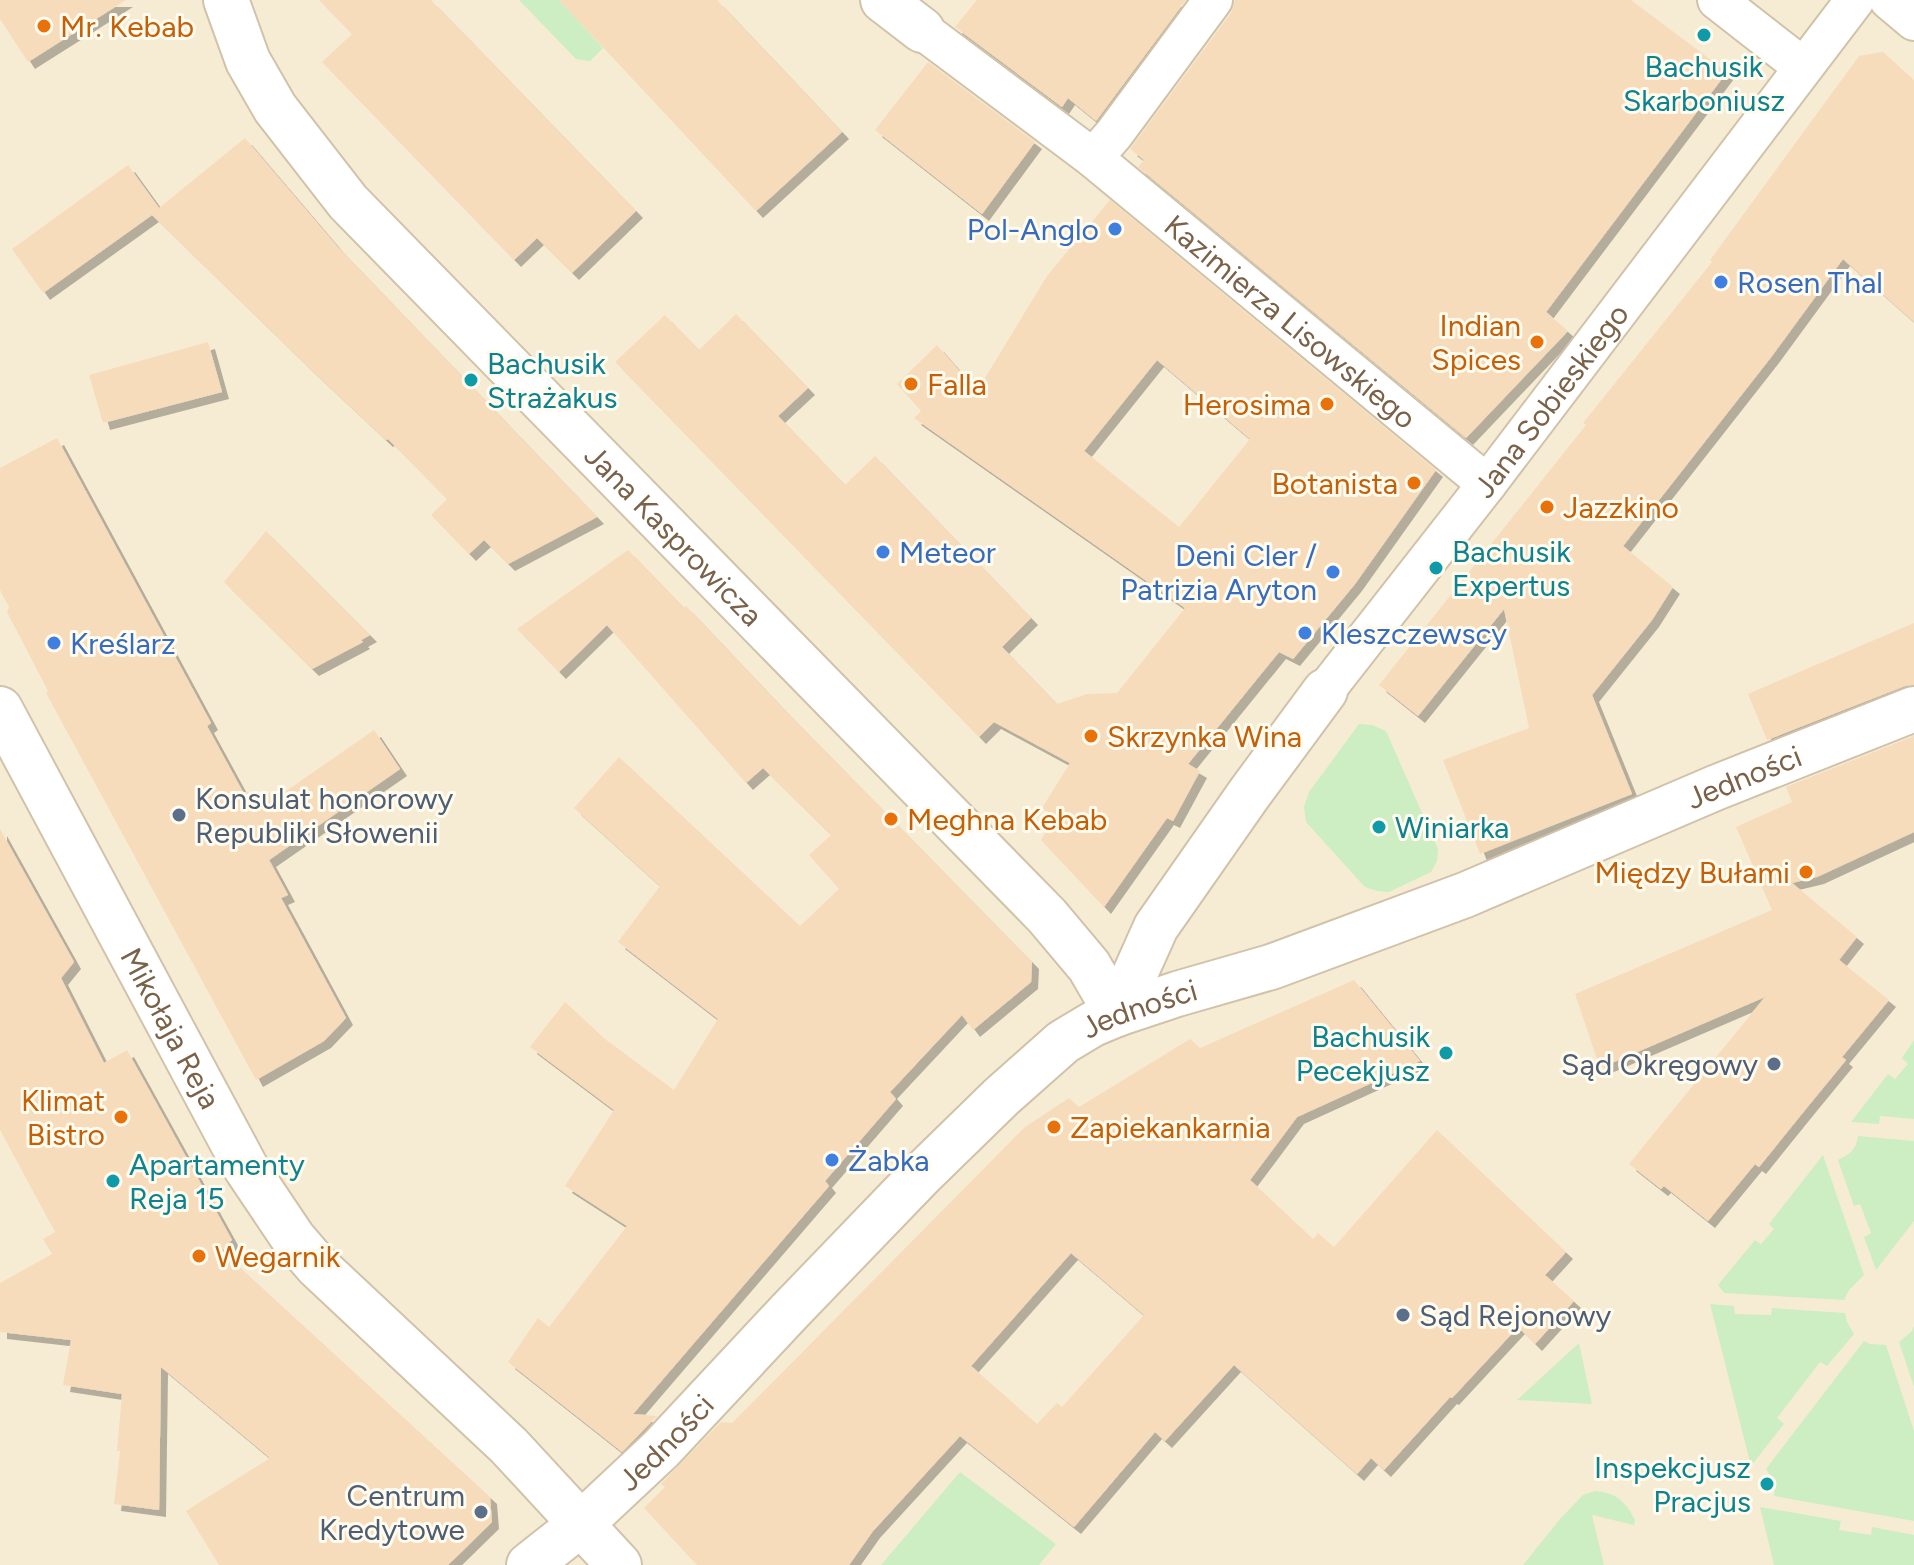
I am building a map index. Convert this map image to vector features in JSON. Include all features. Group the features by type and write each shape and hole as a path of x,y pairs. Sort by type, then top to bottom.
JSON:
{"street":[{"name":"Jana Kasprowicza","path":"226,0 248,61 269,97 348,202 1047,916 1089,966 1117,1014"},
{"name":"Kazimierza Lisowskiego","path":"883,0 1093,158 1487,484"},
{"path":"1093,158 1213,0"},
{"path":"1717,0 1803,67"},
{"name":"Jana Sobieskiego","path":"1117,1014 1156,927 1249,794 1855,0"},
{"path":"1889,0 1914,21"},
{"name":"Mikołaja Reja","path":"0,709 246,1168 293,1238 326,1275 509,1446 619,1565"},
{"name":"Jedności","path":"529,1565 581,1524 661,1449 920,1176 1063,1042 1117,1014 1271,967 1451,900 1715,788 1914,709"}],"shaded area":[{"path":"0,0 1914,0 1914,1565 0,1565"}],"green space":[{"path":"519,0 559,0 603,48 590,61 576,59"},
{"path":"1359,724 1386,731 1438,849 1437,861 1431,872 1389,892 1365,887 1306,822 1304,807 1309,792"},
{"path":"1914,1040 1914,1119 1880,1116 1879,1124 1851,1122 1888,1074 1895,1079 1908,1064 1902,1058"},
{"path":"1858,1136 1914,1141 1914,1221 1876,1270 1864,1237 1871,1233 1860,1204 1854,1206 1838,1160 1852,1151"},
{"path":"1823,1155 1864,1275 1844,1300 1724,1293 1718,1285 1755,1240 1761,1244 1774,1229 1769,1224"},
{"path":"1710,1304 1734,1306 1735,1314 1771,1315 1772,1308 1845,1313 1854,1334 1827,1366 1820,1362 1777,1418 1784,1424 1751,1466"},
{"path":"1914,1326 1914,1387 1899,1342"},
{"path":"1864,1341 1886,1345 1914,1431 1914,1521 1774,1496 1775,1483 1766,1469"},
{"path":"1579,1343 1592,1404 1517,1400"},
{"path":"960,1472 1056,1544 1039,1565 881,1565"},
{"path":"1595,1491 1620,1500 1635,1520 1634,1525 1592,1515 1604,1565 1523,1565 1583,1495"},
{"path":"1760,1507 1841,1521 1839,1530 1871,1535 1872,1527 1914,1535 1914,1565 1774,1565"}],"building":[{"name":"Mr. Kebab","path":"0,0 126,0 28,62 0,19"},
{"path":"319,0 431,0 636,211 572,273 537,238 514,260 322,62 352,34"},
{"path":"559,0 717,0 842,132 756,211"},
{"path":"977,0 1186,0 1096,121 1068,98 1062,107 955,27"},
{"path":"1235,0 1631,0 1727,72 1546,312 1568,331 1466,438 1138,167 1144,160 1130,149 1231,13"},
{"path":"1883,52 1914,80 1914,322 1843,259 1772,356 1623,546 1673,587 1652,620 1592,695 1632,794 1480,854 1443,760 1529,728 1504,609 1418,716 1379,685 1712,262 1710,260 1859,56"},
{"path":"928,62 1035,142 982,214 875,130"},
{"path":"245,138 337,246 597,517 508,564 484,540 469,554 431,515 447,499 152,215 43,293 12,249 128,165 159,208"},
{"path":"1110,200 1436,470 1355,584 1293,659 1279,652 1188,764 1200,771 1173,821 1167,818 1104,907 1041,840 1056,817 1042,808 1070,763 994,722 979,737 615,362 665,315 699,350 736,314 808,388 778,416 845,485 875,456 1031,618 1002,647 1057,704 1087,694 1117,693 1185,608 914,418 921,411 897,384 937,345 977,391 1047,276","holes":["1157,360 1250,439 1179,527 1084,451"]},
{"path":"208,342 222,392 103,423 89,375"},
{"path":"57,438 211,723 207,726 243,792 273,793 276,798 374,730 400,769 269,860 288,895 281,898 346,1018 324,1041 256,1080 46,693 48,691 7,612 9,607 0,590 0,468"},
{"path":"266,531 370,635 361,640 363,642 312,669 224,582"},
{"path":"628,550 1032,962 1031,982 973,1030 962,1015 890,1092 896,1099 825,1181 829,1186 633,1414 657,1416 622,1452 508,1362 538,1318 549,1327 627,1226 565,1186 614,1110 530,1047 565,1002 605,1039 674,1090 718,1019 618,942 660,886 574,808 619,757 800,926 839,889 809,855 831,835 763,768 746,783 607,625 559,672 517,629"},
{"path":"1914,623 1914,685 1767,740 1748,694"},
{"name":"Sąd Okręgowy","path":"1914,736 1914,832 1817,877 1792,883 1857,937 1839,960 1889,1000 1842,1057 1846,1060 1759,1167 1755,1164 1708,1221 1664,1186 1661,1189 1629,1164 1765,997 1600,1068 1575,994 1772,910 1736,827 1792,802 1786,787"},
{"path":"0,829 74,962 61,978 104,1063 127,1050 232,1240 222,1251 490,1497 492,1522 448,1565 219,1565 186,1511 270,1458 161,1367 159,1510 114,1504 122,1394 63,1385 71,1340 0,1332 0,1283 52,1254 43,1239 55,1232 0,1130"},
{"path":"1354,980 1420,1061 1297,1117 1250,1180 1313,1239 1318,1233 1334,1247 1437,1130 1566,1252 1545,1275 1574,1301 1535,1344 1518,1327 1384,1470 1371,1458 1357,1474 1234,1365 1165,1441 1155,1432 1074,1527 960,1436 873,1531 849,1565 697,1565 644,1508 665,1487 661,1484 721,1422 732,1423 1025,1127 1069,1098 1079,1107 1190,1039 1200,1048","holes":["1071,1253 1144,1315 1062,1407 1057,1403 1037,1424 971,1366"]}],"place":[{"name":"Mr. Kebab","path":"44,26"},
{"name":"Bachusik Skarboniusz","path":"1704,35"},
{"name":"Pol-Anglo","path":"1115,229"},
{"name":"Rosen Thal","path":"1721,282"},
{"name":"Indian Spices","path":"1537,342"},
{"name":"Bachusik Strażakus","path":"471,380"},
{"name":"Falla","path":"911,384"},
{"name":"Herosima","path":"1327,404"},
{"name":"Botanista","path":"1414,483"},
{"name":"Jazzkino","path":"1547,507"},
{"name":"Meteor","path":"883,552"},
{"name":"Bachusik Expertus","path":"1436,568"},
{"name":"Deni Cler / Patrizia Aryton","path":"1333,572"},
{"name":"Kleszczewscy","path":"1305,633"},
{"name":"Kreślarz","path":"54,643"},
{"name":"Skrzynka Wina","path":"1091,736"},
{"name":"Konsulat honorowy Republiki Słowenii","path":"179,815"},
{"name":"Meghna Kebab","path":"891,819"},
{"name":"Winiarka","path":"1379,827"},
{"name":"Między Bułami","path":"1806,872"},
{"name":"Bachusik Pecekjusz","path":"1446,1053"},
{"name":"Sąd Okręgowy","path":"1774,1064"},
{"name":"Klimat Bistro","path":"121,1117"},
{"name":"Zapiekankarnia","path":"1054,1127"},
{"name":"Żabka","path":"832,1160"},
{"name":"Apartamenty Reja 15","path":"113,1181"},
{"name":"Wegarnik","path":"199,1256"},
{"name":"Sąd Rejonowy","path":"1403,1315"},
{"name":"Inspekcjusz Pracjus","path":"1767,1484"},
{"name":"Centrum Kredytowe","path":"481,1512"}]}
